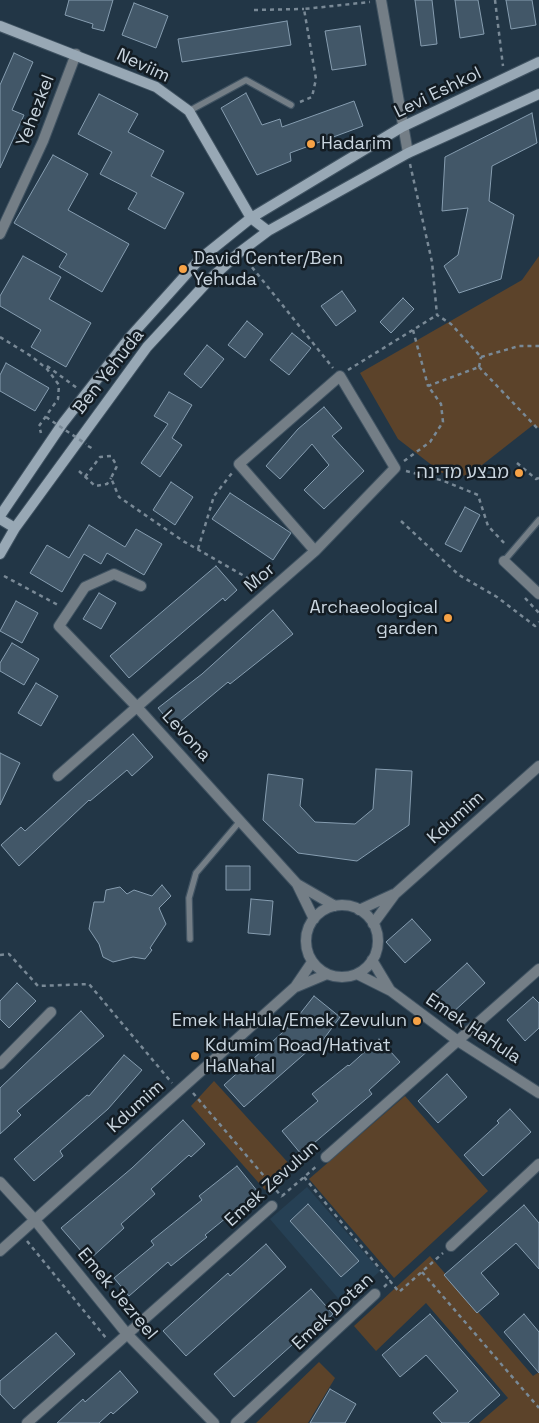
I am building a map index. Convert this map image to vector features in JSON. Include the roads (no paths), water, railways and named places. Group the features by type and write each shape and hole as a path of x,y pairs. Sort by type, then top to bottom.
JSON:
{"street":[{"path":"381,1 408,153"},
{"name":"Neviim","path":"0,26 76,54 156,87 189,111 251,218 268,231"},
{"name":"Yehezkel","path":"0,234 43,142 76,54"},
{"name":"Levi Eshkol","path":"251,218 402,127 539,62"},
{"path":"268,231 408,153 539,94"},
{"name":"Ben Yehuda","path":"0,517 86,394 130,337 200,259 251,218"},
{"name":"Ben Yehuda","path":"0,554 15,528 147,347 210,279 240,252 268,231"},
{"name":"Mor","path":"58,776 315,551 395,468 340,376 239,464 315,551"},
{"path":"0,517 15,528"},
{"path":"503,556 539,594"},
{"name":"Levona","path":"141,586 114,574 85,587 59,626 241,820 275,862 297,884 335,906"},
{"name":"Kdumim","path":"373,924 395,894 539,766"},
{"name":"Levona","path":"297,884 314,919"},
{"name":"Kdumim","path":"359,910 395,894"},
{"path":"335,906 347,906 359,910 373,924 377,942 372,960 357,974 342,977 327,974 312,962 307,952 306,940 308,929 314,919 327,909 335,906"},
{"name":"Emek HaHula","path":"372,960 390,991"},
{"name":"Kdumim","path":"0,1251 295,988 312,962"},
{"name":"Emek Zevulun","path":"326,1157 539,969"},
{"name":"Kdumim","path":"295,988 327,974"},
{"name":"Emek HaHula","path":"357,974 390,991 458,1041 539,1093"},
{"path":"0,1064 51,1012"},
{"path":"451,1246 539,1164"},
{"name":"Emek Jezreel","path":"0,1182 34,1219 127,1334 214,1423"},
{"name":"Emek Zevulun","path":"27,1423 272,1206"},
{"name":"Emek Dotan","path":"236,1423 375,1294"}],"lane":[{"path":"189,111 246,80 291,105"},
{"path":"503,556 539,520"},
{"path":"190,939 189,898 196,873 241,820"}],"place":[{"name":"Hadarim","path":"311,144"},
{"name":"David Center/Ben Yehuda","path":"183,269"},
{"name":"מבצע מדינה","path":"519,473"},
{"name":"Archaeological garden","path":"448,618"},
{"name":"Emek HaHula/Emek Zevulun","path":"417,1021"},
{"name":"Kdumim Road/Hativat HaNahal","path":"195,1056"}]}
